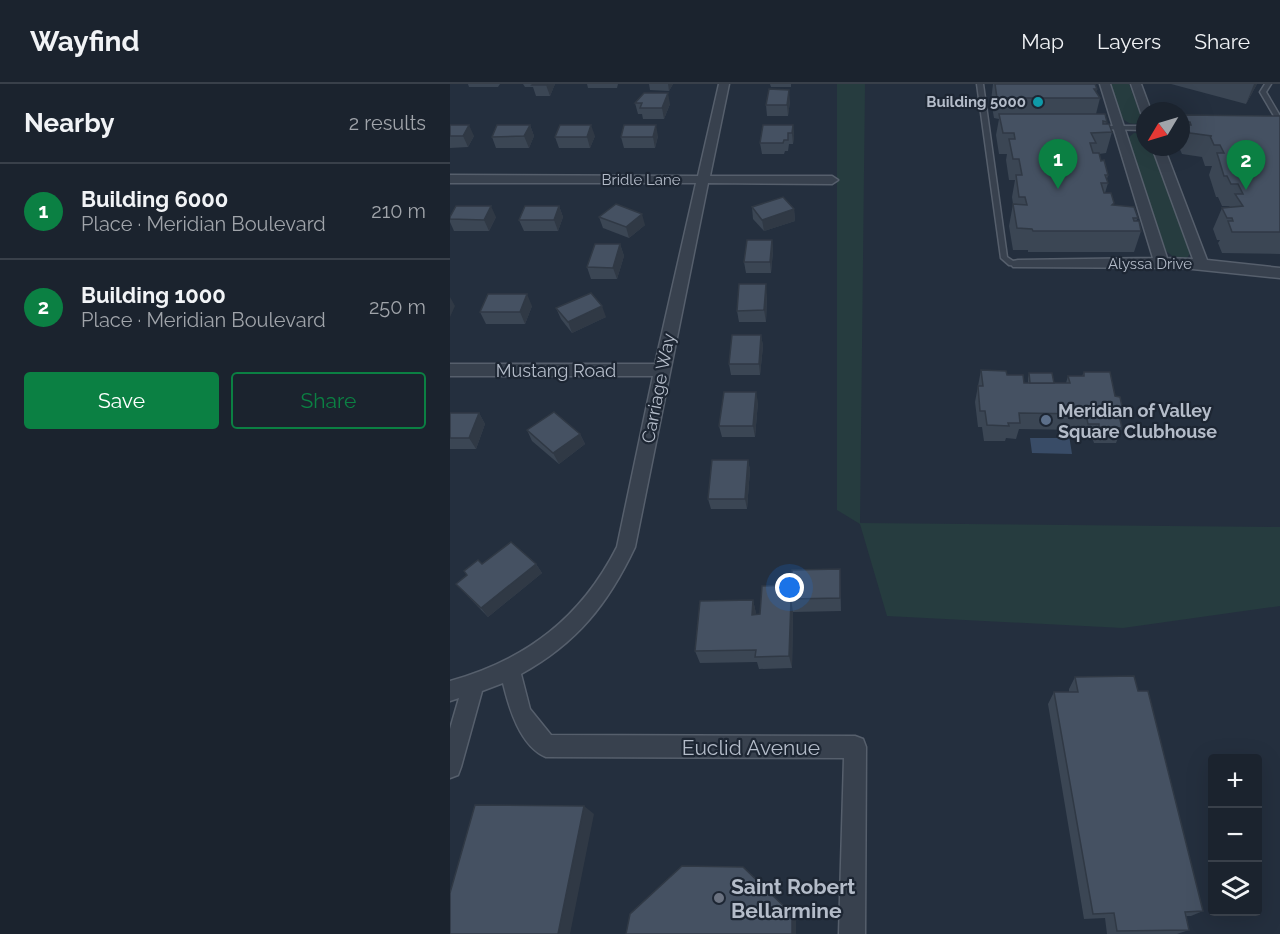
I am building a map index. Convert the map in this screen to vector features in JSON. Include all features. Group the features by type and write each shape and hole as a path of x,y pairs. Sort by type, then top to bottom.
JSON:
{"street":[{"name":"Carriage Way","path":"510,670 548,647 580,619 597,599 617,568 626,547 724,84"},
{"path":"1105,84 1162,264"},
{"path":"1136,84 1143,102"},
{"path":"1161,156 1201,263"},
{"name":"Bridle Lane","path":"450,179 832,180"},
{"name":"Alyssa Drive","path":"1018,264 1201,263 1242,266 1280,273"},
{"name":"Mustang Road","path":"450,370 662,370"},
{"path":"450,691 473,686 510,670"},
{"name":"Euclid Avenue","path":"510,670 521,714 546,746 855,747 852,934"},
{"path":"450,767 473,686"}],"lane":[{"path":"980,84 1005,258 1011,263 1018,264"},
{"path":"1268,84 1263,92 1280,121"},
{"path":"986,128 997,128"},
{"path":"1096,128 1136,128"}],"green space":[{"path":"837,84 865,84 860,523 1280,527 1280,606 1123,628 887,616 860,524 837,510"},
{"path":"1110,84 1129,84 1136,103 1136,124 1127,122 1122,118"},
{"path":"1136,133 1136,156 1156,156 1191,252 1187,258 1175,258 1166,251 1128,138"}],"water":[{"path":"1061,435 1069,435 1072,454 1032,453 1030,438 1061,438"}],"building":[{"path":"995,84 1095,84 1097,89 1094,89 1100,98 997,98"},
{"path":"769,89 789,90 787,105 766,105"},
{"path":"644,93 668,93 662,108 640,108 642,103 635,103"},
{"path":"999,114 1105,114 1107,122 1103,121 1103,124 1109,124 1112,132 1091,133 1096,143 1090,143 1093,153 1099,153 1101,161 1104,160 1108,183 1101,183 1104,193 1111,193 1114,203 1112,205 1134,207 1138,218 1133,218 1134,221 1139,221 1141,231 1033,231 1017,228 1013,204 1027,205 1025,197 1019,197 1016,175 1022,175 1019,159 1013,159 1009,139 1015,139 1014,133 1003,133"},
{"path":"1190,115 1280,116 1280,232 1232,232 1228,221 1233,221 1232,218 1227,218 1222,208 1243,206 1235,194 1243,194 1238,184 1231,184 1227,176 1224,176 1217,153 1224,153 1220,145 1214,145 1210,136 1212,136 1190,133"},
{"path":"450,125 469,125 463,136 450,136"},
{"path":"497,125 530,125 524,136 492,137"},
{"path":"560,125 591,125 587,137 555,137"},
{"path":"624,125 656,125 653,137 621,137"},
{"path":"763,125 793,125 792,133 788,133 788,140 784,140 783,143 760,143"},
{"path":"783,197 794,209 762,220 752,207"},
{"path":"616,204 642,214 626,227 599,217"},
{"path":"456,206 491,206 484,220 450,219"},
{"path":"525,206 559,206 554,220 519,220"},
{"path":"747,240 772,240 770,262 744,262"},
{"path":"595,244 620,244 613,268 587,267"},
{"path":"739,284 766,284 764,310 737,311"},
{"path":"591,293 602,306 568,322 556,308"},
{"path":"488,294 527,294 520,312 480,312"},
{"path":"732,335 761,335 759,364 729,364"},
{"path":"981,370 1006,371 1007,375 1023,375 1024,383 1070,383 1068,376 1084,376 1084,372 1110,372 1115,396 1120,397 1123,411 1118,411 1122,428 1088,424 1086,414 1019,413 1020,423 1008,423 1009,426 987,425 985,411 980,411 978,386 983,386"},
{"path":"1029,373 1052,373 1054,383 1030,383"},
{"path":"724,392 756,392 753,426 719,426"},
{"path":"554,412 580,434 553,453 527,430"},
{"path":"450,413 479,413 469,438 450,438"},
{"path":"712,460 748,460 745,499 708,499"},
{"path":"511,542 536,564 481,608 456,584 467,575 464,571 478,560 482,564"},
{"path":"840,569 840,598 791,599 789,656 755,657 756,650 695,651 700,601 753,600 752,615 760,614 762,586 792,585 792,570"},
{"path":"1134,676 1138,691 1148,691 1203,911 1185,912 1189,930 1117,931 1114,913 1093,914 1054,692 1078,692 1075,677"},
{"path":"475,805 584,806 558,934 450,934 450,893"},
{"name":"Saint Robert Bellarmine","path":"682,866 743,867 792,914 792,934 626,934 630,914"}],"place":[{"name":"Building 5000","path":"1038,102"},
{"name":"Building 6000","path":"1058,189"},
{"name":"Building 1000","path":"1246,190"},
{"name":"Meridian of Valley Square Clubhouse","path":"1046,420"},
{"name":"Saint Robert Bellarmine","path":"719,898"}]}
